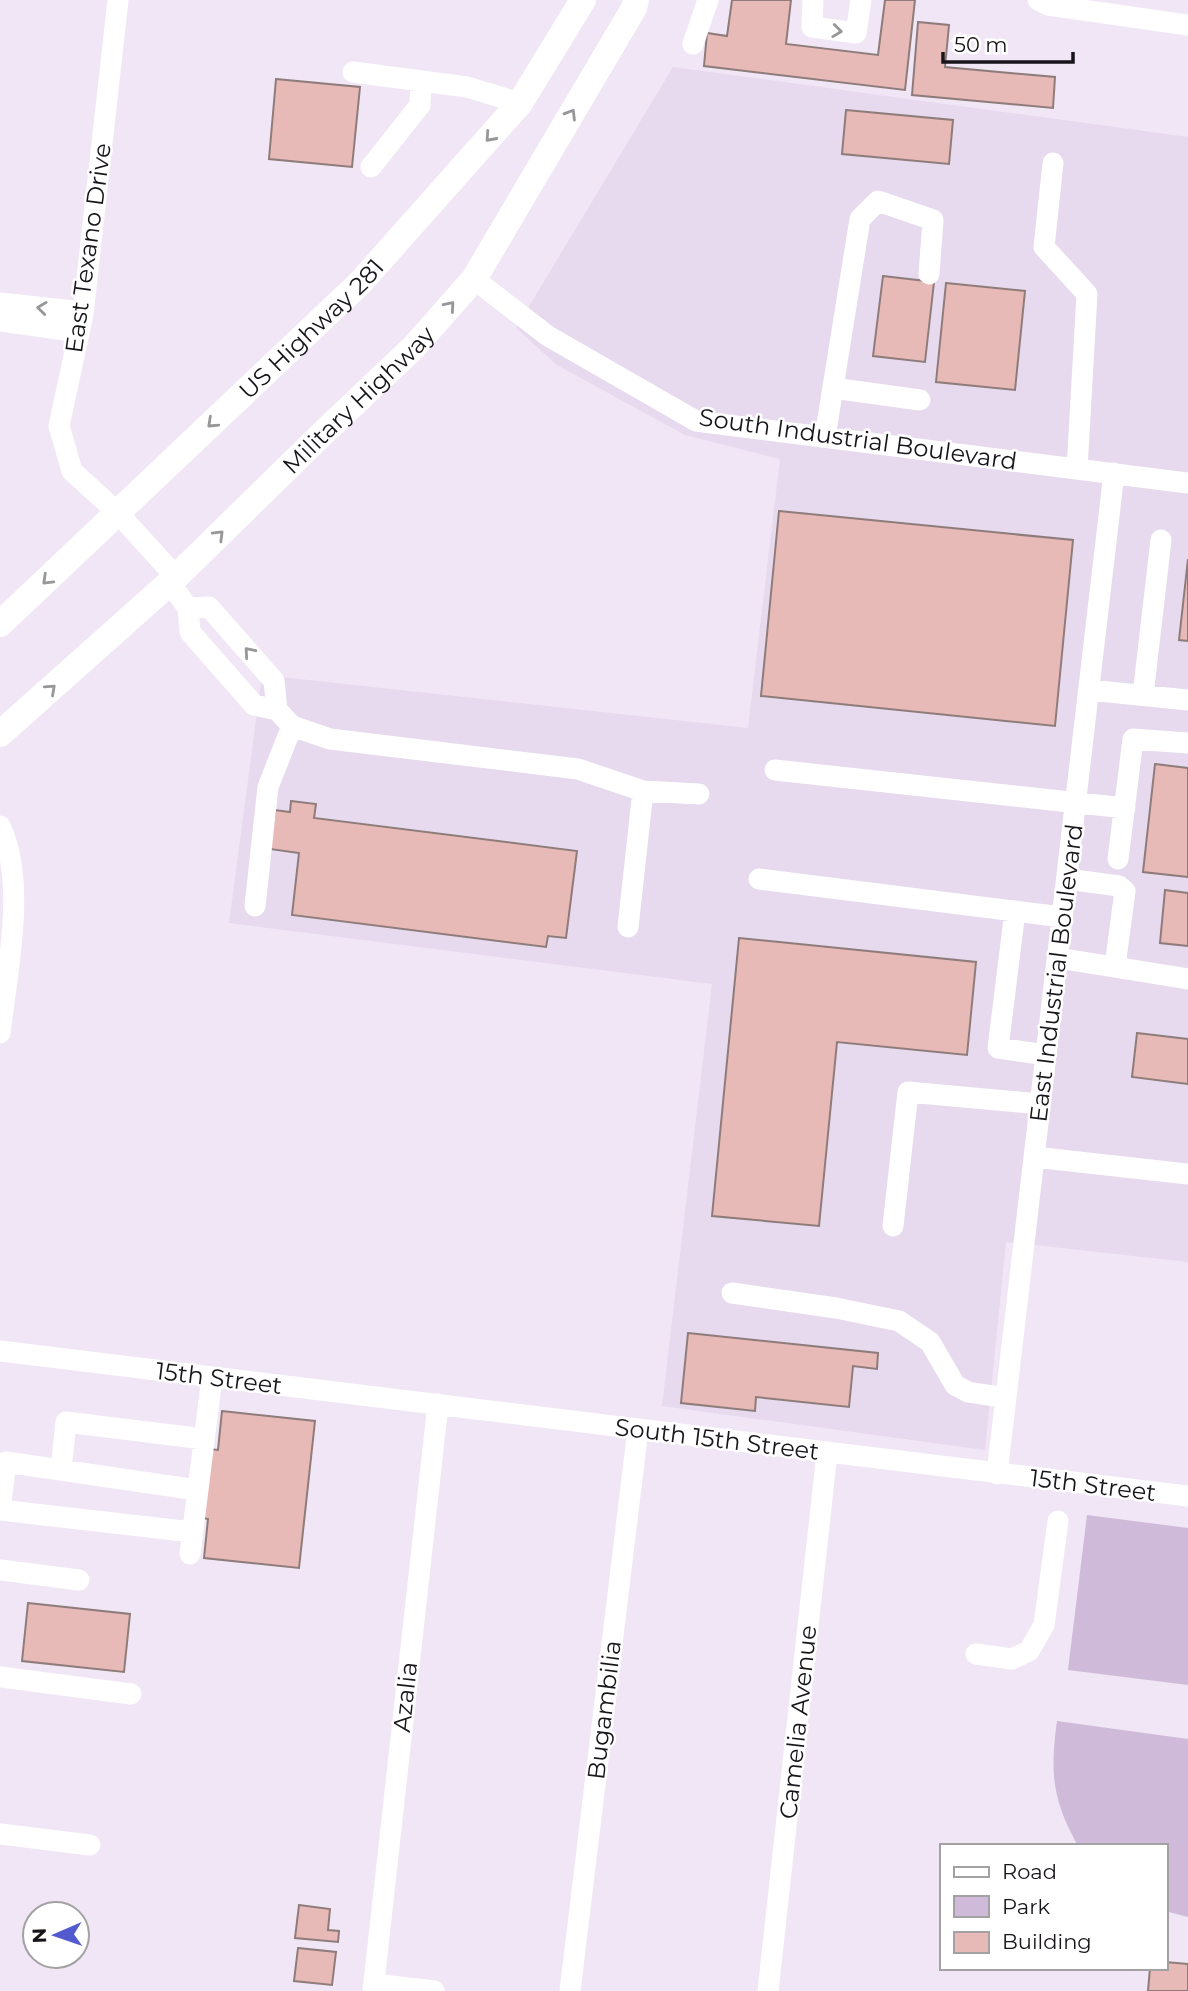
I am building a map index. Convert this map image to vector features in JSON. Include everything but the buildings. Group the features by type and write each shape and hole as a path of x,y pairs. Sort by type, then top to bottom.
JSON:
{"main road":[{"name":"US Highway 281","path":"0,624 360,283 520,103 583,0"},
{"name":"Military Highway","path":"0,734 173,580 414,347 474,279 634,8 636,0"}],"street":[{"name":"East Texano Drive","path":"118,0 81,322 59,426 72,471 117,513 173,580 188,608 190,632 254,705 277,710"},
{"path":"693,44 708,0"},
{"path":"813,0 812,27 856,33 861,0"},
{"path":"1038,0 1048,5 1188,25"},
{"path":"353,72 467,87 520,103"},
{"path":"371,167 420,105 421,81"},
{"path":"1053,163 1044,247 1087,294 1077,469"},
{"path":"825,438 860,219 878,201 933,220 929,274"},
{"name":"South Industrial Boulevard","path":"474,279 548,336 696,421 1188,483"},
{"path":"0,303 81,322"},
{"path":"0,321 81,322"},
{"path":"833,388 920,400"},
{"name":"East Industrial Boulevard","path":"997,1474 1114,473"},
{"path":"1143,695 1161,540"},
{"path":"188,608 209,607 274,681 277,710 292,726 330,738 578,769 643,791 699,794"},
{"path":"1089,690 1188,700"},
{"path":"255,906 268,787 292,726"},
{"path":"1118,859 1133,738 1188,743"},
{"path":"775,770 1125,808"},
{"path":"628,927 643,791"},
{"path":"0,826 7,840 14,875 14,910 0,1033"},
{"path":"759,879 1062,917"},
{"path":"1066,879 1119,886 1125,891 1115,966"},
{"path":"1015,911 998,1048 1046,1055"},
{"path":"1058,958 1188,979"},
{"path":"893,1226 908,1092 1040,1104"},
{"path":"1034,1157 1188,1174"},
{"path":"732,1293 836,1308 899,1321 930,1342 955,1385 968,1392 1006,1398"},
{"name":"15th Street","path":"0,1351 438,1404"},
{"path":"190,1554 212,1377"},
{"name":"South 15th Street","path":"438,1404 997,1474"},
{"name":"Azalia","path":"374,1987 438,1404"},
{"path":"61,1470 66,1422 204,1439"},
{"name":"Bugambilia","path":"569,1991 638,1429"},
{"name":"Camelia Avenue","path":"768,1991 827,1453"},
{"path":"192,1532 0,1510 6,1462 197,1490"},
{"name":"15th Street","path":"997,1474 1188,1496"},
{"path":"976,1654 1012,1659 1029,1651 1044,1625 1058,1521"},
{"path":"0,1570 79,1580"},
{"path":"0,1677 131,1694"},
{"path":"0,1834 90,1845"},
{"path":"374,1987 434,1991"}],"shaded area":[{"path":"673,67 1188,137 1188,1262 1006,1242 985,1450 662,1406 712,984 229,923 262,675 748,728 780,459 685,435 557,365 516,328"}],"green space":[{"path":"1087,1515 1188,1528 1188,1685 1068,1670"},
{"path":"1057,1721 1188,1739 1188,1917 1167,1912 1167,1844 1077,1844 1058,1800 1054,1756"}]}
